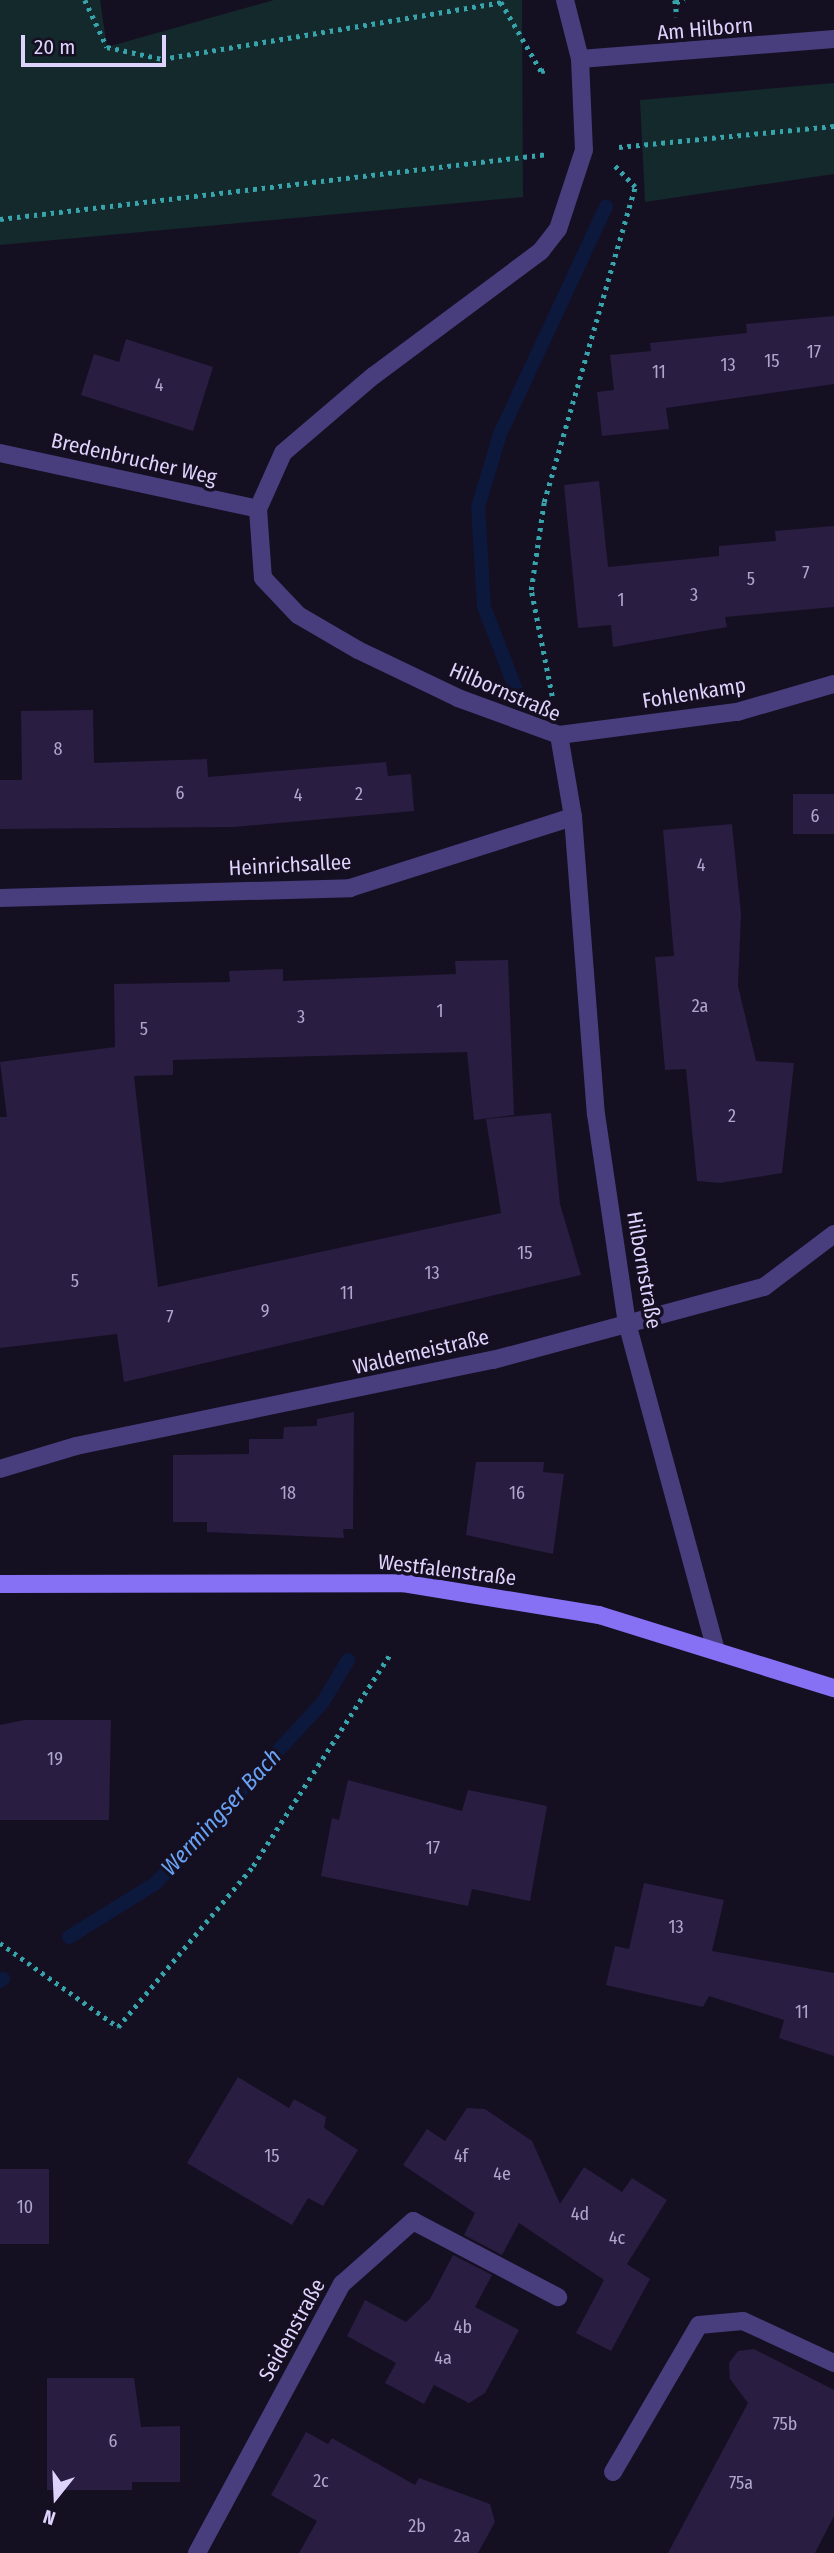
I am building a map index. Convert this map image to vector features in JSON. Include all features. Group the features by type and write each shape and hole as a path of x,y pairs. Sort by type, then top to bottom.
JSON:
{"main road":[{"name":"Westfalenstraße","path":"0,1584 403,1583 599,1615 715,1648 834,1688"}],"street":[{"name":"Hilbornstraße","path":"565,0 580,60 584,150 562,220 541,251 319,418 283,453 258,509 264,578 298,615 458,698 559,734 573,817 596,1114 627,1323 715,1648"},
{"name":"Am Hilborn","path":"580,60 834,39"},
{"name":"Bredenbrucher Weg","path":"0,453 258,509"},
{"name":"Fohlenkamp","path":"559,734 737,712 834,684"},
{"name":"Heinrichsallee","path":"0,898 350,888 573,817"},
{"name":"Waldemeistraße","path":"0,1469 76,1446 493,1360 764,1287 834,1234"},
{"name":"Seidenstraße","path":"198,2553 342,2284 414,2221 558,2298"},
{"path":"613,2472 699,2325 743,2321 834,2363"}],"path":[{"path":"85,0 107,47 162,59 501,2 541,71 580,60"},
{"path":"676,2 685,0"},
{"path":"0,219 584,150 834,126"},
{"path":"559,734 531,590 544,502 635,187 625,169 584,150"},
{"path":"0,1943 118,2027 253,1866 390,1654"}],"green space":[{"path":"0,0 100,0 107,47 274,0 522,0 523,197 0,245"},
{"path":"834,83 834,174 645,202 640,100"}],"building":[{"path":"834,316 834,384 666,408 669,429 602,436 597,392 614,390 610,355 651,351 650,343 747,333 746,324"},
{"path":"126,339 213,367 193,431 81,395 94,354 119,362"},
{"path":"599,481 608,567 719,556 719,546 776,541 775,531 834,526 834,607 725,617 727,627 613,647 611,625 578,628 564,485"},
{"path":"93,710 94,763 207,759 208,777 386,762 388,776 411,774 414,811 233,827 0,829 0,780 22,780 21,711"},
{"path":"793,794 834,794 834,834 793,834"},
{"path":"732,824 741,914 738,986 756,1061 794,1063 782,1173 720,1183 697,1181 686,1069 665,1070 655,957 674,956 663,830"},
{"path":"508,960 514,1115 474,1120 467,1052 173,1060 173,1075 134,1076 158,1287 501,1213 486,1119 551,1113 560,1204 581,1275 124,1382 117,1334 0,1348 0,1117 7,1117 0,1062 115,1047 114,984 230,982 229,971 283,969 283,981 456,974 455,961"},
{"path":"354,1412 353,1529 343,1529 344,1538 207,1532 207,1522 173,1522 173,1455 249,1454 249,1439 283,1439 284,1427 317,1426 317,1419"},
{"path":"476,1462 544,1462 543,1472 564,1474 553,1554 466,1535"},
{"path":"24,1720 111,1720 109,1820 0,1820 0,1725"},
{"path":"348,1780 462,1811 468,1790 547,1806 530,1901 472,1889 468,1906 321,1876 332,1818 339,1820"},
{"path":"644,1883 724,1900 712,1951 834,1973 834,2056 779,2038 784,2020 709,1996 703,2007 606,1985 615,1946 629,1949"},
{"path":"238,2077 289,2108 294,2099 326,2117 324,2128 358,2150 323,2206 308,2198 292,2225 187,2163"},
{"path":"467,2108 485,2109 532,2141 560,2204 584,2167 622,2192 632,2178 667,2200 627,2264 650,2279 611,2351 576,2333 604,2280 519,2223 502,2255 464,2235 475,2213 403,2165 427,2129 445,2141"},
{"path":"0,2169 49,2169 49,2244 0,2244"},
{"path":"453,2255 492,2275 475,2307 519,2330 485,2393 469,2403 434,2385 424,2404 385,2383 396,2363 347,2336 365,2300 406,2322 430,2299"},
{"path":"754,2349 834,2390 834,2516 815,2553 668,2553 748,2403 730,2379 729,2363 738,2351"},
{"path":"47,2378 134,2378 141,2427 180,2426 180,2482 132,2482 132,2490 47,2490"},
{"path":"306,2432 328,2444 332,2438 415,2485 419,2478 490,2504 495,2522 478,2553 299,2553 317,2521 271,2495"}],"waterway":[{"path":"518,695 484,607 478,507 500,434 606,207"},
{"name":"Wermingser Bach","path":"69,1937 156,1883 323,1702 348,1660"}]}
